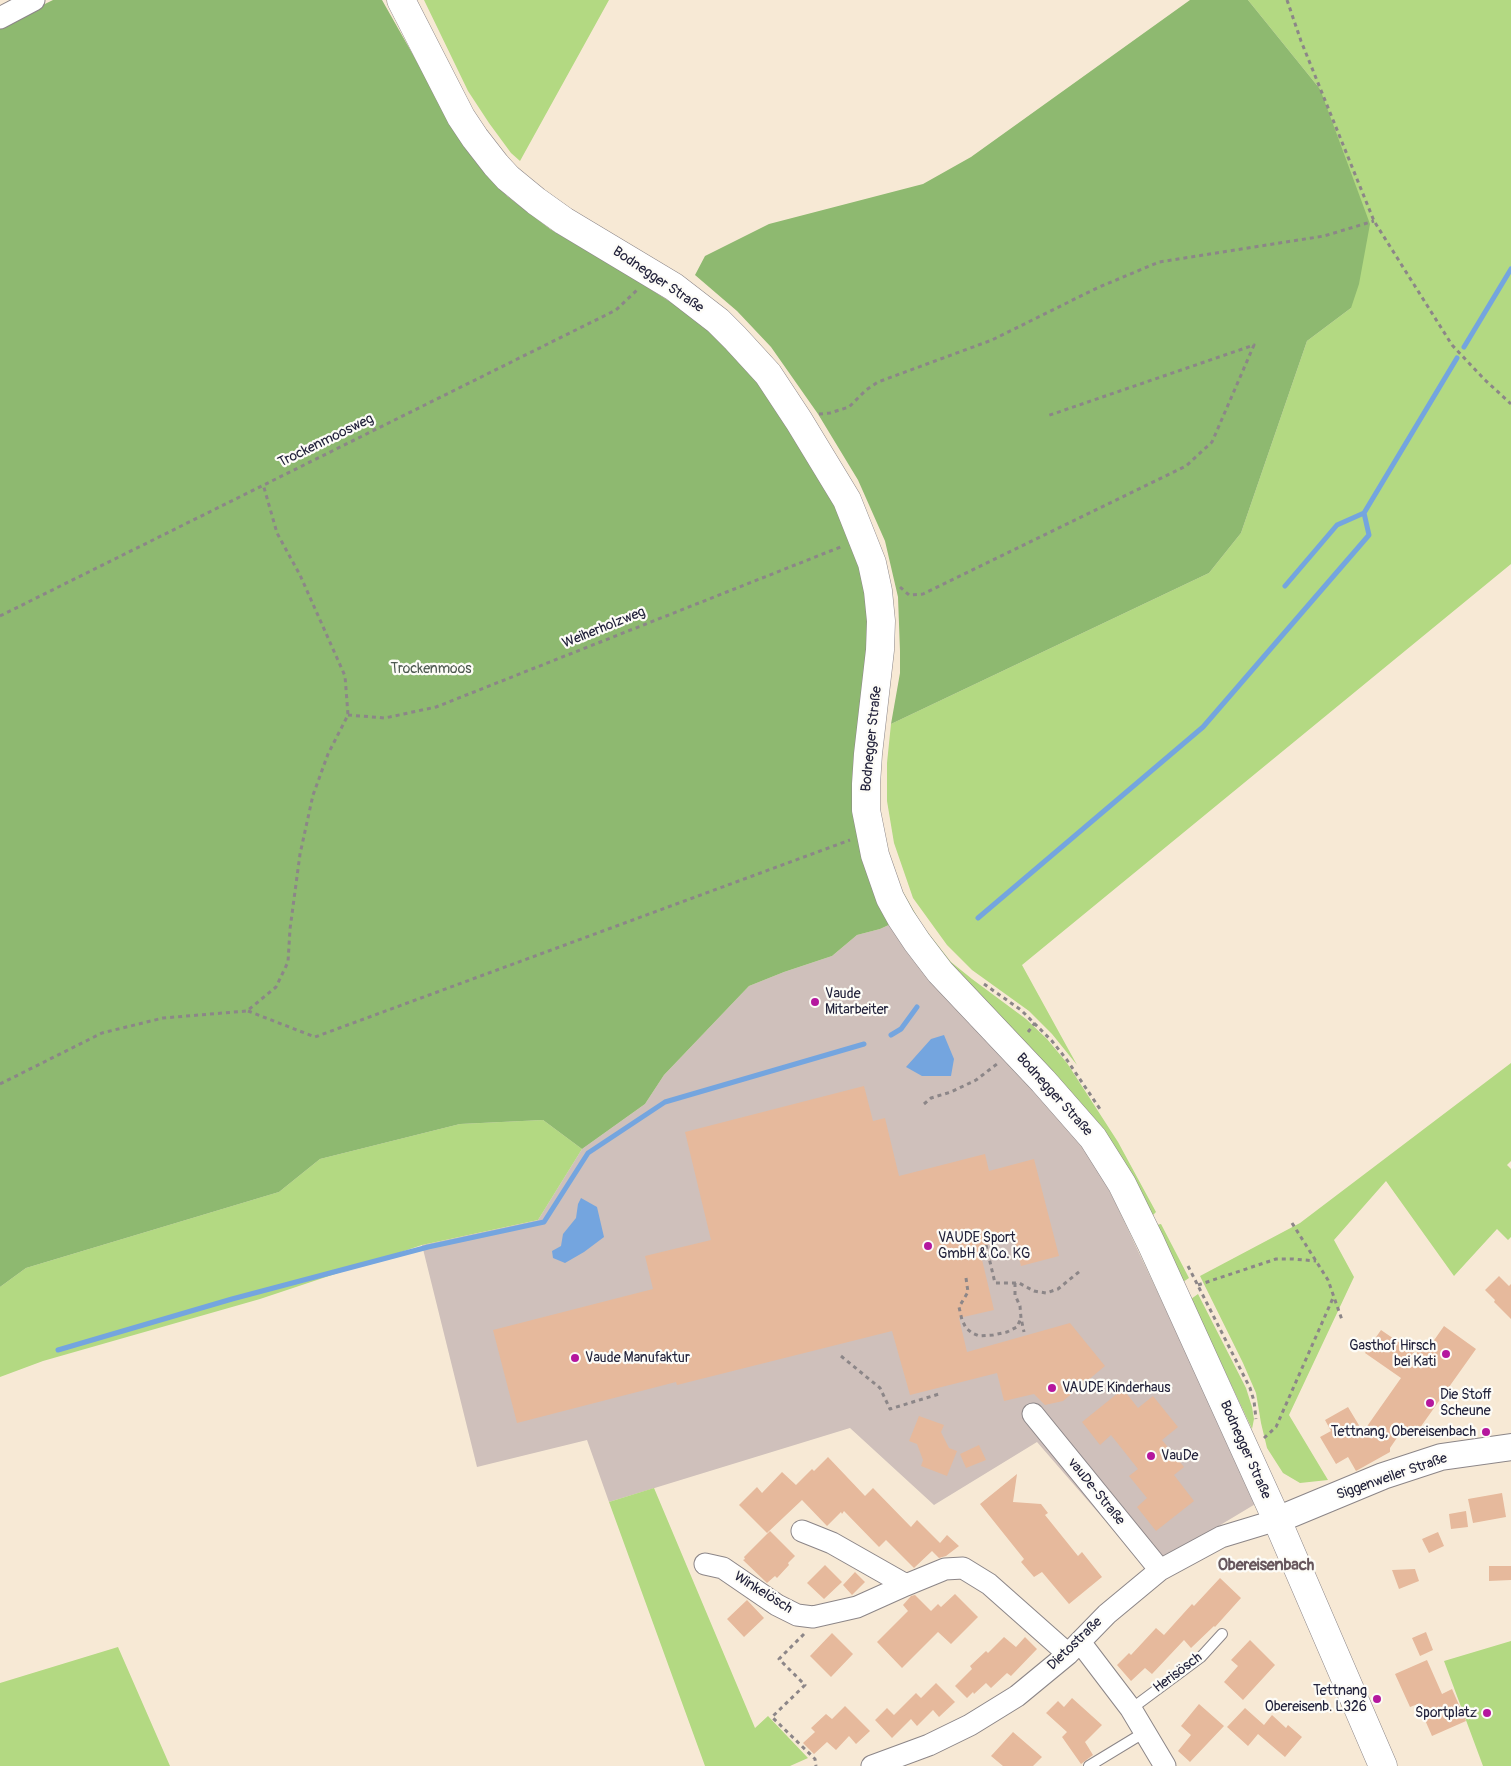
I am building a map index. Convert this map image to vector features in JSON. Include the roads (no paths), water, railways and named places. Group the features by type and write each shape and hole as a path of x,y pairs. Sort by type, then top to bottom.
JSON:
{"main road":[{"name":"Bodnegger Straße","path":"401,0 461,117 474,138 496,165 508,178 564,221 652,273 695,303 735,338 768,374 847,500 863,538 878,591 880,621 878,680 866,784 866,810 874,855 890,898 917,942 940,972 1043,1081 1093,1138 1122,1184 1151,1243 1277,1520 1383,1766"}],"street":[{"path":"0,18 34,0"},
{"name":"vauDe-Straße","path":"1032,1414 1160,1570"},
{"name":"Siggenweiler Straße","path":"1277,1520 1384,1476 1441,1457 1511,1447"},
{"name":"Dietostraße","path":"872,1766 929,1745 994,1712 1017,1696 1074,1648 1107,1614 1160,1570 1221,1537 1277,1520"},
{"path":"802,1531 832,1542 906,1585"},
{"name":"Winkelösch","path":"705,1564 723,1568 797,1615 813,1617 856,1607 945,1569 963,1568 989,1584 1074,1648"},
{"path":"1074,1648 1131,1709 1166,1766"}],"lane":[{"name":"Herisösch","path":"1131,1709 1201,1657 1222,1634"},
{"path":"1089,1766 1145,1732"}],"water":[{"path":"944,1035 954,1059 951,1076 922,1076 906,1067 931,1039"},
{"path":"581,1198 597,1207 604,1237 565,1263 553,1258 552,1251 561,1246 563,1234 576,1218"}],"waterway":[{"path":"1464,347 1511,269"},
{"path":"978,918 1203,727 1369,535 1364,513 1457,358"},
{"path":"1285,586 1337,525 1364,513"},
{"path":"891,1035 901,1029 917,1007"},
{"path":"58,1350 232,1299 428,1247 544,1222 588,1153 665,1102 864,1044"}],"place":[{"name":"Vaude Mitarbeiter","path":"815,1002"},
{"name":"VAUDE Sport GmbH & Co. KG","path":"928,1246"},
{"name":"Gasthof Hirsch bei Kati","path":"1446,1354"},
{"name":"Vaude Manufaktur","path":"575,1358"},
{"name":"VAUDE Kinderhaus","path":"1052,1388"},
{"name":"Die Stoff Scheune","path":"1430,1403"},
{"name":"Tettnang, Obereisenbach","path":"1486,1432"},
{"name":"VauDe","path":"1151,1456"},
{"name":"Tettnang Obereisenb. L326","path":"1377,1699"},
{"name":"Sportplatz","path":"1487,1713"}],"district":[{"name":"Obereisenbach","path":"1266,1566"}],"park label":[{"name":"Trockenmoos","path":"431,669"}]}
